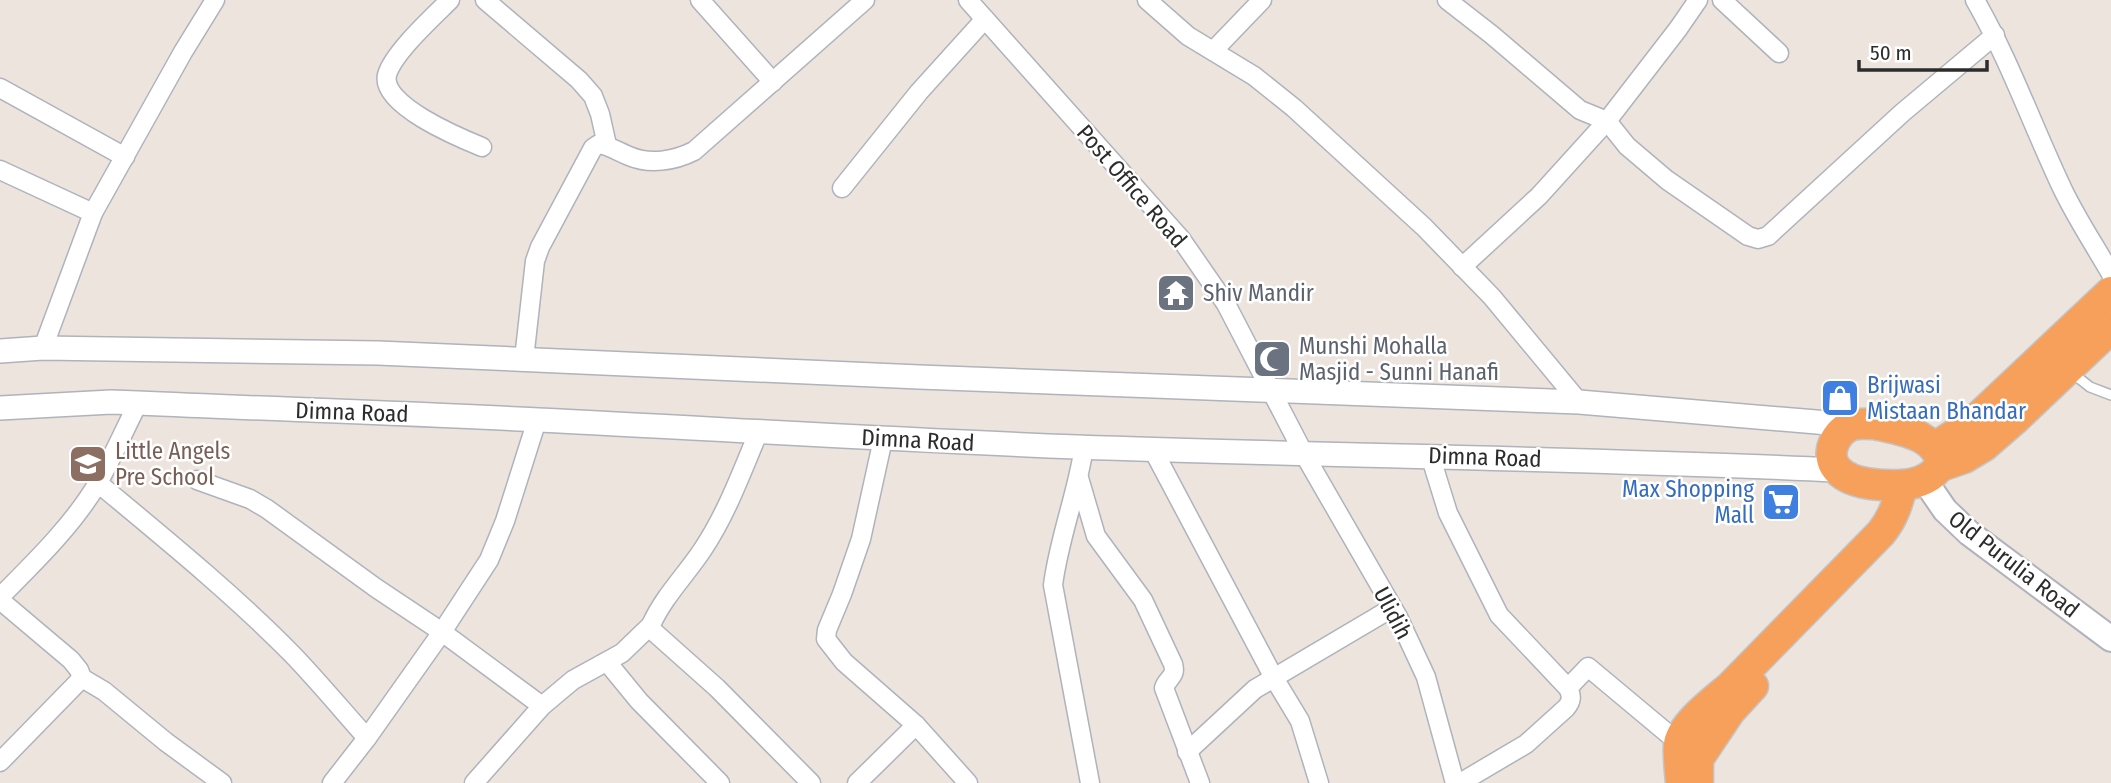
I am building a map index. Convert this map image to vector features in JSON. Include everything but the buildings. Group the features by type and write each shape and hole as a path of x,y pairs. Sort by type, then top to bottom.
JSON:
{"highway":[{"path":"1681,783 1692,761 1686,730 1707,706 1730,687 1881,533 1897,506 1923,473 2001,394 2111,292"},
{"path":"1923,473 1920,438 1899,430 1874,424 1852,425 1838,436 1832,447 1831,459 1838,470 1850,478 1877,484 1923,473 1964,458 1984,446 2111,328"}],"main road":[{"name":"Old Purulia Road","path":"1923,473 1945,510 1969,533 2111,639"}],"street":[{"path":"43,348 93,213 215,0"},
{"path":"450,0 393,62 387,73 386,84 392,95 408,109 448,133 482,147"},
{"path":"485,0 579,80 593,96 607,145"},
{"path":"700,0 773,82"},
{"path":"524,359 535,261 587,155 593,148 598,144 607,145 641,160 679,159 694,152 865,0"},
{"name":"Post Office Road","path":"968,0 1181,239 1226,304 1304,454"},
{"path":"1147,0 1188,36 1254,76 1294,108 1424,227 1492,296 1579,402"},
{"path":"1213,51 1262,0"},
{"path":"1447,0 1580,110 1607,121 1627,146 1667,180 1737,230 1758,239 1768,236 1902,113 1995,35"},
{"path":"1462,267 1539,196 1607,121 1698,0"},
{"path":"1722,0 1779,53"},
{"path":"1975,0 1995,35 2064,191 2111,274"},
{"path":"842,188 919,92 985,19"},
{"path":"0,88 125,157"},
{"path":"0,170 93,213"},
{"path":"0,351 43,348 378,353 1579,402 1852,425"},
{"name":"Dimna Road","path":"0,408 111,402 1084,447 1694,463 1838,470"},
{"path":"138,403 98,483 40,556 0,598 71,660 82,678 104,691 222,783"},
{"path":"332,783 367,738 480,575 505,521 537,420"},
{"path":"474,783 542,706 573,680 622,653 651,625 675,584 702,551 714,530 759,431"},
{"path":"883,439 861,539 826,639 852,670 916,725 968,783"},
{"path":"1084,447 1079,478 1055,565 1053,585 1090,783"},
{"path":"1152,448 1273,678 1300,721 1319,783"},
{"name":"Ulidih","path":"1304,454 1392,608 1426,677 1458,783"},
{"path":"1430,455 1448,513 1499,615 1572,694 1571,702 1526,744 1458,783"},
{"path":"1079,478 1096,536 1143,600 1173,664 1175,671 1164,688 1200,783"},
{"path":"197,480 250,499 267,509 542,706"},
{"path":"98,483 204,572 256,620 291,654 367,738"},
{"path":"1187,751 1255,689 1392,608"},
{"path":"651,625 653,631 717,688 811,783"},
{"path":"607,662 639,701 720,783"},
{"path":"1568,688 1588,667 1692,761"},
{"path":"0,762 82,678"},
{"path":"857,783 916,725"}],"lane":[{"path":"2068,369 2090,387 2111,395"}],"place":[{"name":"Shiv Mandir","path":"1176,293"},
{"name":"Munshi Mohalla Masjid - Sunni Hanafi","path":"1272,359"},
{"name":"Brijwasi Mistaan Bhandar","path":"1840,398"},
{"name":"Little Angels Pre School","path":"88,464"},
{"name":"Max Shopping Mall","path":"1781,502"}]}
